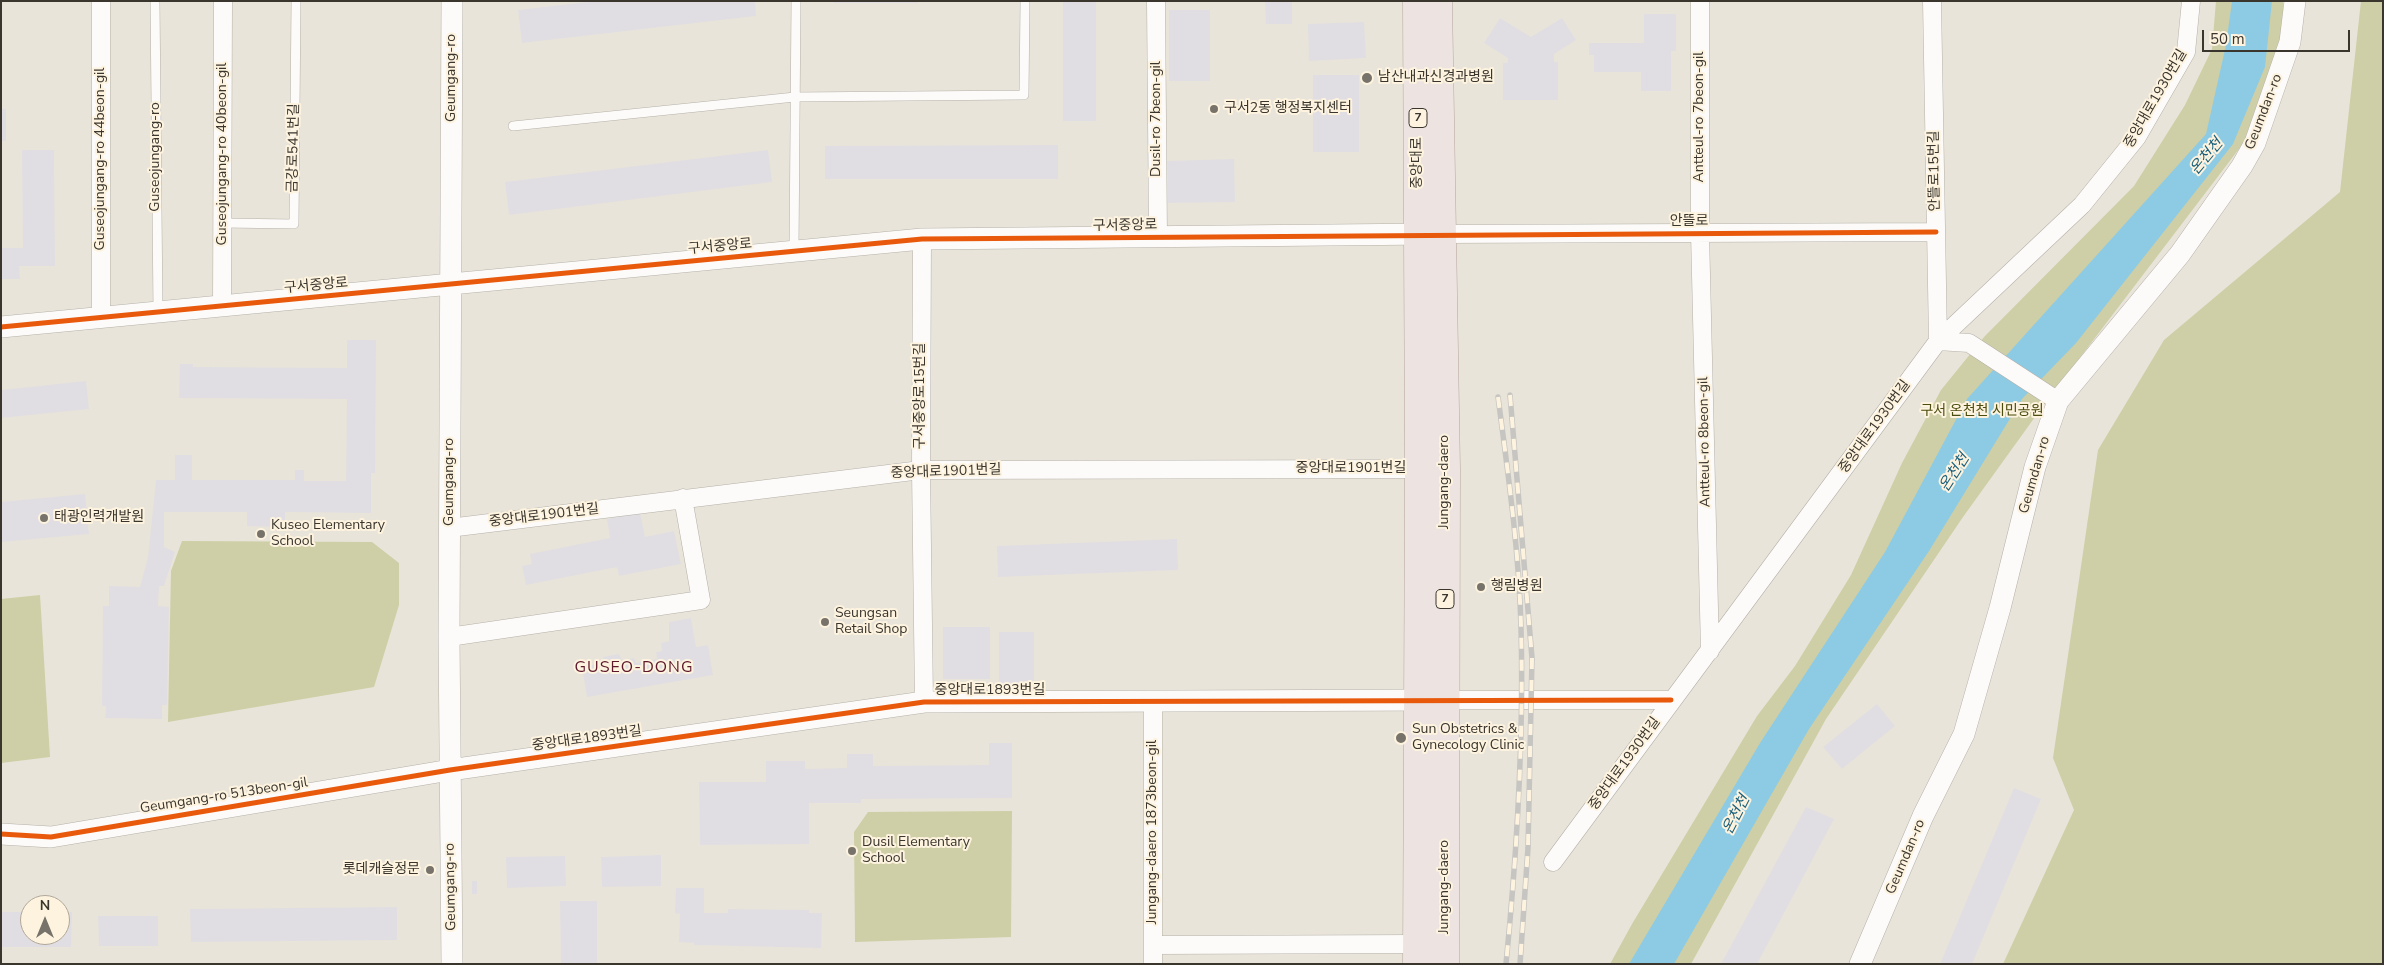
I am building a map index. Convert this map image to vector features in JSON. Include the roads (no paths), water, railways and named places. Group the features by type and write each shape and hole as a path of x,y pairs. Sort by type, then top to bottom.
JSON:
{"main road":[{"name":"중앙대로","path":"1417,1 1430,234"},
{"name":"Jungang-daero","path":"1438,1 1430,234 1433,469 1446,700 1445,964"},
{"name":"Jungang-daero","path":"1417,954 1418,700 1433,469"}],"street":[{"name":"Guseojungang-ro 44beon-gil","path":"100,1 101,317"},
{"name":"Guseojungang-ro 40beon-gil","path":"222,306 223,1"},
{"name":"Geumgang-ro","path":"452,1 449,637 452,964"},
{"name":"Dusil-ro 7beon-gil","path":"1156,1 1158,237"},
{"name":"Antteul-ro 7beon-gil","path":"1700,1 1700,233"},
{"name":"안뜰로15번길","path":"1932,1 1938,341"},
{"name":"중앙대로1930번길","path":"1553,862 1938,341 2082,205 2137,137 2186,52 2191,1"},
{"name":"Geumdan-ro","path":"1860,964 1923,816 1964,734 2000,608 2035,467 2050,395 2180,254 2242,166 2255,143 2290,42 2295,1"},
{"name":"안뜰로","path":"1430,234 1936,232"},
{"name":"Antteul-ro 8beon-gil","path":"1700,233 1710,651"},
{"name":"구서중앙로","path":"1,327 922,239 1430,234"},
{"name":"구서중앙로15번길","path":"922,239 921,470 924,702"},
{"path":"1938,341 1969,342 2050,395"},
{"name":"중앙대로1901번길","path":"450,528 921,470 1433,469"},
{"path":"449,637 701,600 683,498"},
{"path":"1446,700 1671,700"},
{"name":"중앙대로1893번길","path":"450,770 924,702 1446,700"},
{"name":"Jungang-daero 1873beon-gil","path":"1153,701 1153,964"},
{"name":"Geumgang-ro 513beon-gil","path":"1,834 50,837 450,770"},
{"path":"1153,946 1417,954"}],"lane":[{"name":"Guseojungang-ro","path":"155,1 158,312"},
{"name":"금강로541번길","path":"222,223 294,224 296,1"},
{"path":"794,251 796,1"},
{"path":"514,126 795,97 1024,95 1026,1"}],"water":[{"name":"온천천","path":"2232,1 2272,1 2265,67 2233,144 2076,343 2022,399 1929,551 1809,729 1674,964 1629,964 1760,743 1885,552 1967,399 2206,134 2226,45"}],"railway":[{"path":"1510,395 1532,658 1528,848 1520,964"},
{"path":"1498,397 1515,540 1520,598 1522,669 1519,796 1506,964"}],"place":[{"name":"남산내과신경과병원","path":"1367,78"},
{"name":"구서2동 행정복지센터","path":"1214,109"},
{"name":"태광인력개발원","path":"44,518"},
{"name":"Kuseo Elementary School","path":"261,534"},
{"name":"행림병원","path":"1481,587"},
{"name":"Seungsan Retail Shop","path":"825,622"},
{"name":"Sun Obstetrics & Gynecology Clinic","path":"1401,738"},
{"name":"Dusil Elementary School","path":"852,851"},
{"name":"롯데캐슬정문","path":"430,870"}],"district":[{"name":"GUSEO-DONG","path":"634,668"}],"park label":[{"name":"구서 온천천 시민공원","path":"1982,412"}]}
